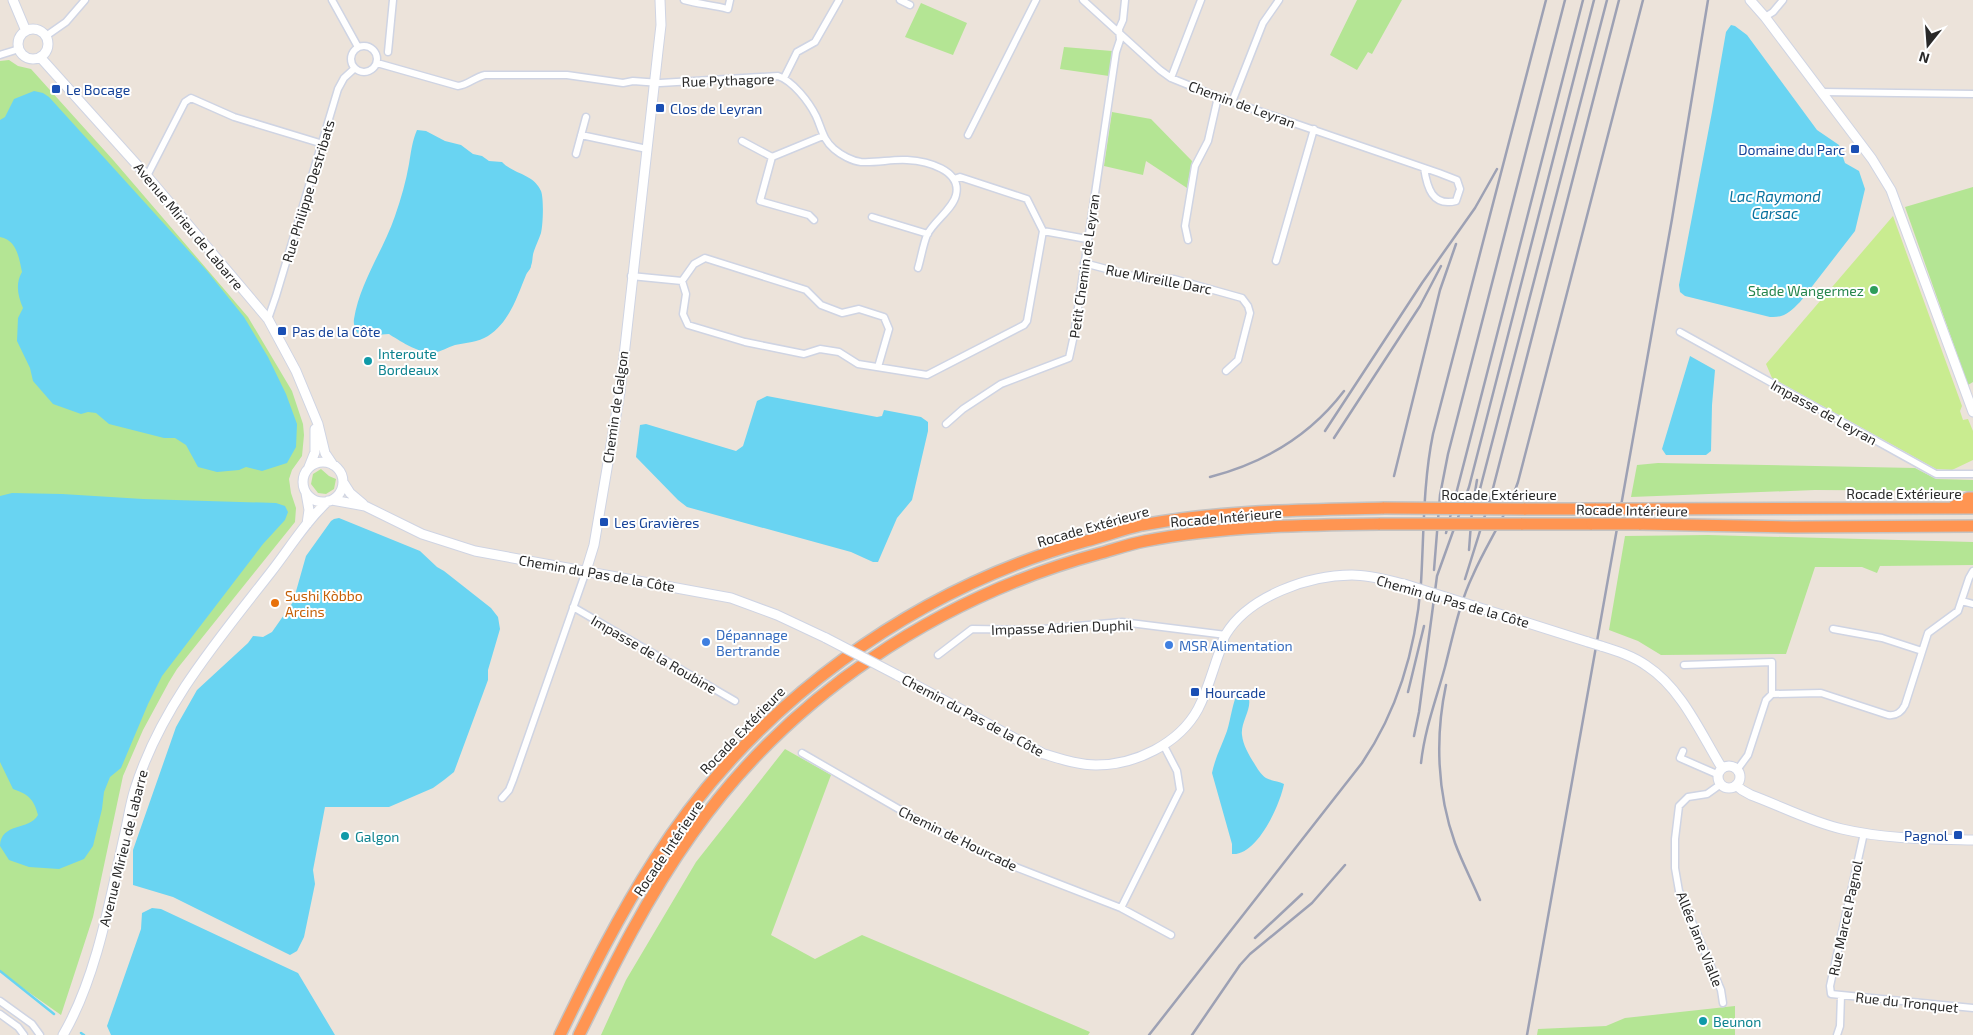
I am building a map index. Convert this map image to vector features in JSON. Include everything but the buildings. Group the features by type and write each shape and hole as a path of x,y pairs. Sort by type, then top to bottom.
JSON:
{"highway":[{"path":"1951,507 1968,498 1973,498"},
{"name":"Rocade Extérieure","path":"560,1035 593,967 655,858 716,776 770,719 799,693 876,636 923,608 990,574 1060,548 1140,526 1207,515 1384,508 1973,508"},
{"name":"Rocade Intérieure","path":"579,1035 614,964 668,870 692,834 729,786 781,731 850,673 930,621 995,589 1064,562 1144,541 1209,531 1295,525 1639,524 1793,527 1973,526"}],"street":[{"path":"13,0 26,31"},
{"path":"46,36 66,22 85,0"},
{"path":"332,0 358,47"},
{"path":"388,52 393,0"},
{"name":"Chemin de Galgon","path":"502,798 511,785 594,545 620,392 661,25 660,0"},
{"path":"684,0 728,9 730,0"},
{"path":"784,78 797,52 815,42 839,0"},
{"path":"900,0 910,4"},
{"path":"968,135 1036,0"},
{"name":"Chemin de Leyran","path":"1083,0 1120,35 1171,78 1232,102 1314,129 1424,168 1457,180 1460,189 1456,201 1448,203 1436,199 1430,192 1424,168"},
{"name":"Petit Chemin de Leyran","path":"946,424 962,409 1001,384 1069,358 1125,0"},
{"path":"1171,78 1201,0"},
{"path":"1232,102 1263,23 1279,0"},
{"path":"1750,0 1765,17 1872,159 1891,190 1973,412"},
{"path":"1765,17 1773,12 1783,0"},
{"path":"39,30 46,36 48,41 47,50 36,59 26,58 18,49 19,38 26,31 39,30"},
{"path":"367,46 374,50 377,63 372,70 363,72 355,68 351,56 358,47 367,46"},
{"path":"0,55 18,49"},
{"name":"Avenue Mirieu de Labarre","path":"40,57 147,176 268,319 296,371 313,411 325,453 333,465"},
{"name":"Rue Pythagore","path":"377,63 458,86 485,75 567,75 614,82 778,76 790,82 813,111 823,136 833,149 859,162 908,160 944,170 954,179"},
{"name":"Rue Philippe Destribats","path":"268,319 323,144 338,89 344,78 355,68"},
{"path":"1822,92 1973,94"},
{"path":"1188,240 1185,226 1194,166 1208,141 1218,97"},
{"path":"147,176 186,102 191,98 234,117 323,144"},
{"path":"576,154 586,117"},
{"path":"1276,261 1314,129"},
{"path":"581,134 647,149"},
{"path":"772,157 823,136"},
{"path":"742,141 772,157"},
{"path":"772,157 760,201 809,215 814,220"},
{"path":"682,281 686,294 683,314 688,325 745,342 804,354 820,349 839,352 858,364 927,375 1024,325 1027,321 1043,232 1027,199 960,177 954,179 957,186 955,200 928,234 918,268"},
{"path":"872,217 928,234"},
{"path":"1043,232 1088,240"},
{"path":"682,281 694,264 706,258 806,290 821,305 842,312 859,309 884,317 889,330 878,367"},
{"name":"Rue Mireille Darc","path":"1084,263 1144,279 1174,279 1242,298 1248,306 1250,313 1238,360 1226,371"},
{"path":"632,276 682,281"},
{"name":"Impasse de Leyran","path":"1680,332 1936,474 1973,474"},
{"name":"Avenue Mirieu de Labarre","path":"309,468 315,452 313,411"},
{"path":"306,493 318,501 330,500 339,494 343,482 339,471 333,465 320,463 309,468 303,480 306,493 310,510 306,527"},
{"name":"Chemin du Pas de la Côte","path":"343,482 350,493 365,506 414,531 451,545 731,598 776,615 826,638 1044,754 1071,762 1097,765 1133,760 1164,746 1182,729 1198,708 1226,635 1246,611 1274,594 1310,580 1354,575 1376,577 1580,639 1639,661 1662,678 1679,698 1721,776"},
{"name":"Avenue Mirieu de Labarre","path":"63,1033 74,1013 99,944 135,790 146,759 175,701 198,665 306,527 330,500"},
{"name":"Chemin du Pas de la Côte","path":"330,500 365,506"},
{"path":"1737,770 1748,755 1766,700 1772,694 1817,692 1888,715 1897,715 1905,705 1928,633 1958,611 1973,571"},
{"path":"1962,601 1973,604"},
{"name":"Impasse de la Roubine","path":"573,607 735,701"},
{"name":"Impasse Adrien Duphil","path":"938,655 972,629 1032,630 1122,622 1226,635"},
{"path":"1833,629 1882,638 1922,651"},
{"path":"1684,664 1772,662 1772,694"},
{"path":"1121,908 1180,790 1178,771 1164,746"},
{"path":"1683,751 1680,758 1721,776 1728,788 1736,785 1740,778 1737,770 1729,766 1721,776"},
{"name":"Chemin de Hourcade","path":"802,752 916,820 987,854 1121,908 1171,934"},
{"name":"Allée Jane Vialle","path":"1721,776 1707,794 1688,797 1680,806 1675,838 1675,868 1679,891 1721,990 1723,1003"},
{"path":"1736,785 1746,792 1819,822 1864,834 1973,840"},
{"name":"Rue Marcel Pagnol","path":"1841,995 1831,994 1830,986 1864,834"},
{"path":"1837,1035 1840,1026 1841,995"},
{"name":"Rue du Tronquet","path":"1841,995 1973,1008"},
{"path":"0,1001 32,1024 40,1035"},
{"path":"0,1014 18,1027 24,1035"}],"green space":[{"path":"1357,0 1402,0 1372,54 1368,52 1357,70 1330,55"},
{"path":"921,3 967,23 953,55 905,37"},
{"path":"1064,47 1112,51 1109,76 1060,69"},
{"path":"9,60 18,66 31,69 114,161 248,317 292,391 303,424 304,435 302,456 292,470 289,479 296,508 295,522 177,669 143,730 123,776 93,917 61,1015 0,972 0,61"},
{"path":"1112,112 1151,119 1192,161 1187,188 1146,161 1143,175 1104,166"},
{"path":"1973,187 1973,382 1968,385 1905,207"},
{"name":"Stade Wangermez","path":"1893,216 1962,406 1960,411 1963,420 1968,419 1973,431 1973,460 1952,470 1936,469 1772,378 1766,364"},
{"path":"1658,463 1915,468 1936,479 1973,480 1973,491 1815,490 1631,497 1637,465"},
{"path":"321,469 336,479 334,489 326,494 318,493 311,484 313,474"},
{"path":"1708,535 1973,542 1973,565 1880,566 1877,573 1862,567 1815,567 1786,654 1661,655 1638,641 1609,630 1625,536"},
{"path":"785,749 831,775 771,935 815,959 862,935 1090,1032 1088,1035 601,1035 626,980 696,862"},
{"path":"1735,1006 1735,1035 1537,1035 1538,1029 1606,1026 1625,1018"}],"water":[{"name":"Lac Raymond Carsac","path":"1731,25 1747,35 1817,130 1839,145 1845,163 1859,171 1865,189 1855,231 1800,302 1790,311 1779,316 1770,317 1685,296 1680,292 1679,285 1726,32"},
{"path":"34,91 49,97 207,271 244,317 268,357 286,394 297,424 296,447 287,463 262,471 246,467 239,470 217,472 198,467 186,445 175,438 164,438 109,424 96,413 88,412 81,414 53,404 33,381 30,368 17,341 18,318 23,308 18,290 18,281 22,272 20,261 14,246 6,239 0,237 0,120 5,117 14,99"},
{"path":"417,130 426,131 445,141 461,145 473,154 482,156 489,161 502,162 534,181 541,191 543,200 542,229 533,253 531,267 507,317 495,331 484,338 455,345 434,353 423,352 389,334 361,336 356,331 354,324 361,292 397,210"},
{"path":"1690,356 1715,370 1711,451 1706,455 1666,455 1662,449"},
{"path":"767,396 877,417 882,416 884,410 921,417 928,422 928,431 912,500 897,518 878,562 873,562 851,552 687,507 636,457 640,425 646,424 736,451 743,446 757,401"},
{"path":"12,493 276,503 285,506 288,512 285,520 263,544 162,676 121,768 110,777 104,792 93,846 84,859 59,869 29,867 9,860 0,846 5,833 34,820 38,815 35,805 30,798 13,789 0,762 0,496"},
{"path":"339,518 420,551 437,567 491,608 498,617 500,629 488,670 488,680 454,772 433,788 389,807 325,807 313,870 315,884 304,937 297,951 290,955 173,897 133,885 133,850 176,727 197,690 248,643 253,636 263,637 272,632 293,602 306,556 331,521"},
{"path":"1245,691 1248,696 1249,707 1242,729 1245,746 1262,775 1284,784 1278,804 1266,828 1250,847 1232,854 1232,844 1212,773 1238,692"},
{"path":"152,908 161,909 298,973 335,1035 111,1035 107,1026 141,929 142,913"}],"waterway":[{"path":"0,971 54,1014"}],"railway":[{"path":"1149,1035 1362,763 1375,743 1395,700 1410,654 1419,607 1426,489 1433,434 1546,0"},
{"path":"1434,570 1440,495 1448,454 1565,0"},
{"path":"1446,533 1583,0"},
{"path":"1414,736 1419,712 1437,576 1469,487 1594,0"},
{"path":"1480,489 1607,0"},
{"path":"1465,579 1491,496 1619,0"},
{"path":"1421,763 1428,726 1464,597 1518,482 1643,0"},
{"path":"1527,1035 1672,219 1708,0"},
{"path":"1325,431 1422,283 1475,208 1497,169"},
{"path":"1394,476 1440,290 1456,244"},
{"path":"1334,438 1420,306 1441,266"},
{"path":"1210,477 1249,464 1284,446 1316,422 1344,391"},
{"path":"1469,550 1472,510 1477,480"},
{"path":"1408,692 1424,626"},
{"path":"1446,685 1442,705 1439,745 1444,805 1455,843 1480,900"},
{"path":"1192,1035 1240,965 1250,954 1312,903 1345,865"},
{"path":"1255,938 1302,894"}],"place":[{"name":"Le Bocage","path":"56,89"},
{"name":"Clos de Leyran","path":"660,108"},
{"name":"Domaine du Parc","path":"1855,149"},
{"name":"Stade Wangermez","path":"1874,290"},
{"name":"Pas de la Côte","path":"282,331"},
{"name":"Interoute Bordeaux","path":"368,361"},
{"name":"Les Gravières","path":"604,522"},
{"name":"Sushi Kòbbo Arcins","path":"275,603"},
{"name":"Dépannage Bertrande","path":"706,642"},
{"name":"MSR Alimentation","path":"1169,645"},
{"name":"Hourcade","path":"1195,692"},
{"name":"Pagnol","path":"1958,835"},
{"name":"Galgon","path":"345,836"},
{"name":"Beunon","path":"1703,1021"}]}
